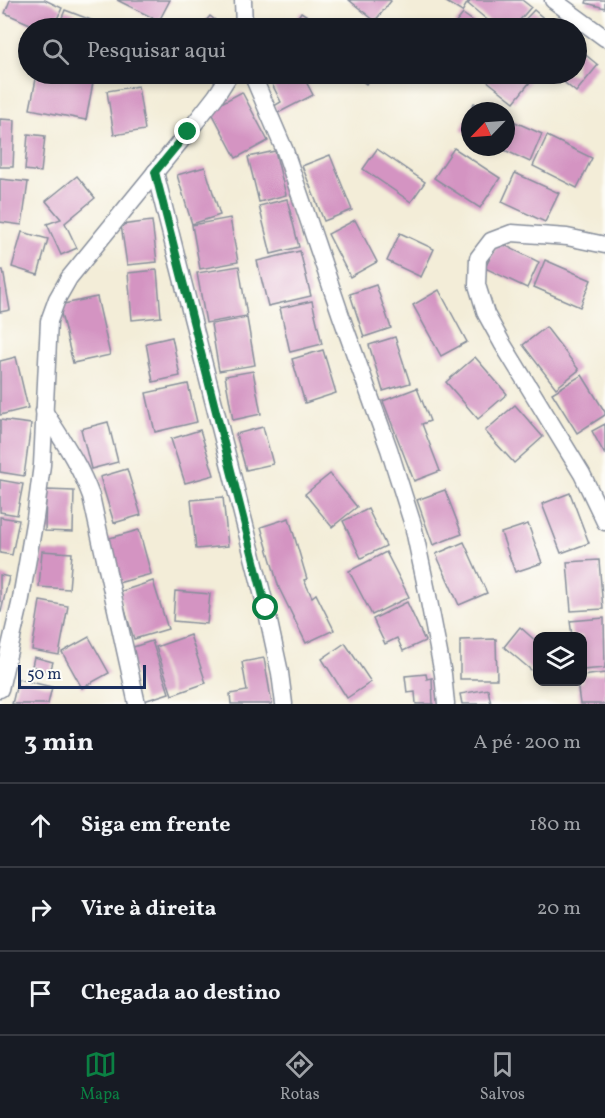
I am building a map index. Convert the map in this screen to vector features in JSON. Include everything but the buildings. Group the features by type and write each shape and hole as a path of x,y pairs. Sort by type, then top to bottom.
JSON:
{"street":[{"path":"243,0 244,18"},
{"path":"554,0 578,18"},
{"path":"587,25 605,38"},
{"path":"0,689 21,604 35,518 42,465 49,321 57,299 69,278 224,84"},
{"path":"256,84 285,151 389,449 413,525 443,674 446,704"},
{"path":"155,172 266,608 284,704"},
{"path":"605,245 567,237 512,233 491,241 478,258 477,285 486,314 582,474 605,522"},
{"path":"44,411 76,462 91,496 137,704"}],"route":[{"path":"188,132 155,172 266,608"}]}
